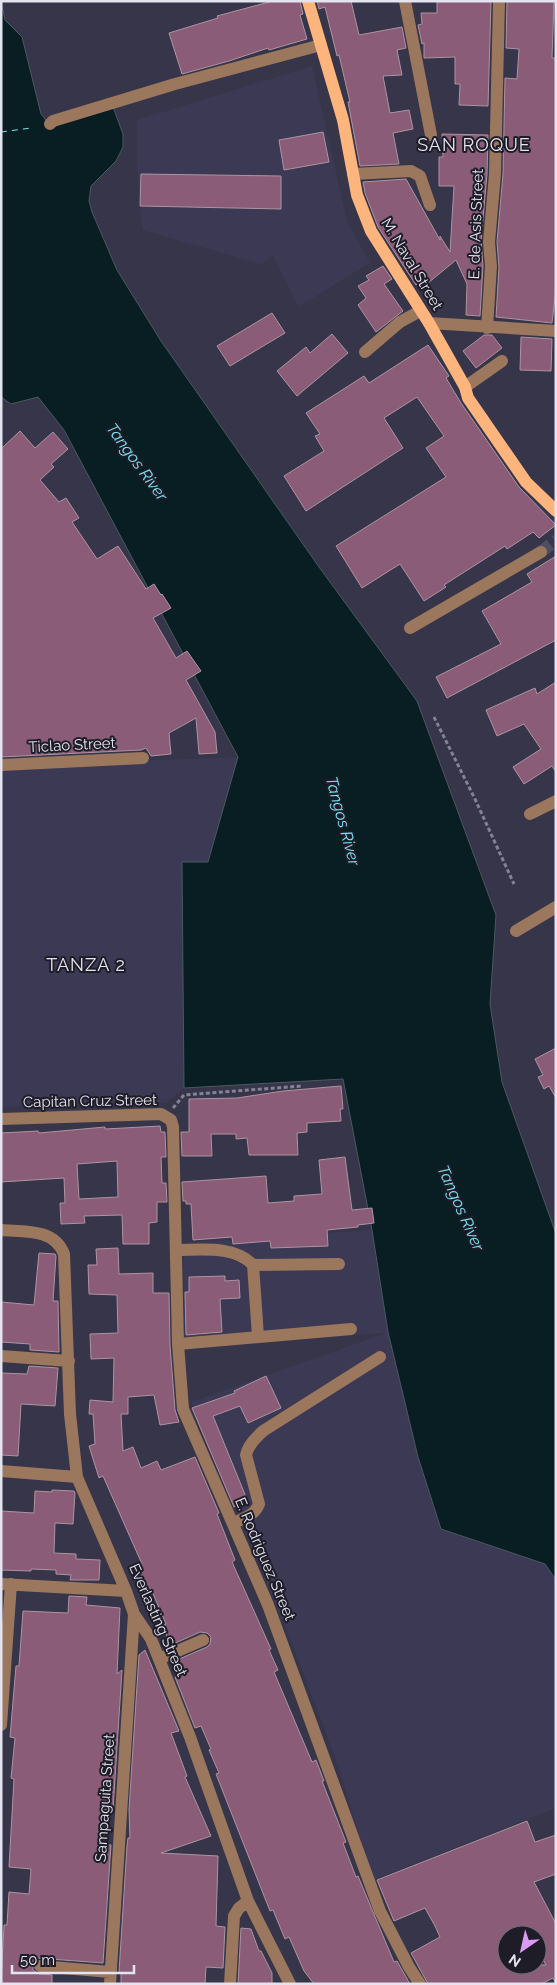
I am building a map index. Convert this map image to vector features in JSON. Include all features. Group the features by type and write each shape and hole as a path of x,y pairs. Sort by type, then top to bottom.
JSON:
{"main road":[{"name":"M. Naval Street","path":"308,1 343,120 357,195 371,232 429,323 465,387 468,398 526,482 556,511"}],"street":[{"path":"405,1 432,135"},
{"name":"E. de Asis Street","path":"487,328 491,266 489,242 495,174 499,1"},
{"path":"50,124 53,120 175,84 321,46"},
{"path":"353,174 411,171 417,173 420,176 430,205"},
{"path":"365,352 400,322 420,311"},
{"path":"429,323 556,331"},
{"path":"465,387 502,361"},
{"path":"410,628 541,552"},
{"name":"Ticlao Street","path":"1,765 144,758"},
{"path":"530,814 556,801"},
{"path":"516,931 556,907"},
{"name":"Capitan Cruz Street","path":"1,1119 161,1114 170,1122"},
{"name":"E. Rodriguez Street","path":"170,1122 178,1344 183,1409 268,1605 380,1911 420,1984"},
{"name":"Everlasting Street","path":"1,1230 49,1236 61,1246 64,1254 70,1414 78,1477 134,1614 150,1639 190,1736 248,1901 290,1984"},
{"path":"176,1250 236,1253 254,1265 339,1264"},
{"path":"254,1265 258,1336"},
{"path":"178,1344 351,1329"},
{"path":"1,1356 69,1361"},
{"path":"232,1523 252,1514 259,1504 246,1455 248,1448 262,1430 380,1357"},
{"path":"1,1471 78,1477"},
{"path":"1,1725 6,1584 126,1591"},
{"name":"Sampaguita Street","path":"110,1978 134,1614"},
{"path":"159,1659 203,1640"},
{"path":"230,1984 234,1916 238,1908 248,1901"},
{"path":"40,1966 110,1978"}],"path":[{"path":"434,717 475,799 514,884"},
{"path":"170,1122 184,1095 302,1086"}],"shaded area":[{"path":"312,66 347,221 370,263 298,307 273,256 261,264 142,230 137,166 137,120"},
{"path":"238,757 208,862 182,863 184,1088 166,1103 1,1107 1,766"},
{"path":"372,1230 388,1332 418,1457 441,1529 545,1564 556,1580 556,1808 373,1880 337,1762 291,1641 191,1402 386,1333 185,1348 183,1243"}],"water":[{"name":"Tangos River","path":"1,1 5,20 22,37 41,114 48,123 113,107 123,134 123,147 116,161 91,186 89,201 117,270 161,341 319,567 417,701 496,915 490,1004 502,1082 556,1234 556,1580 545,1564 441,1529 418,1457 388,1332 372,1230 343,1079 184,1088 182,862 208,862 238,757 64,430 38,397 11,404 1,397"}],"building":[{"path":"273,1 300,1 303,14 300,15 307,39 269,50 268,48 182,74 169,33 218,18 217,16"},
{"path":"317,1 351,1 359,35 402,27 406,48 397,50 402,75 383,76 390,113 409,110 413,129 393,133 399,164 360,166 348,102 350,102 339,55 337,56 325,7 319,9"},
{"path":"437,1 491,1 488,106 459,105 460,84 455,84 455,57 424,58 424,43 422,44 418,25 422,24 421,13 437,13"},
{"path":"507,1 554,1 552,58 556,58 556,289 552,323 496,317 499,267 497,242 503,174 505,78 517,79 519,49 506,48"},
{"path":"323,132 329,162 284,170 279,140"},
{"path":"442,134 488,135 487,174 481,241 483,266 480,316 466,315 467,284 456,260 428,283 424,278 416,285 378,227 365,193 363,182 406,179 440,240 440,236 450,252 454,186 439,186 439,157 443,157"},
{"path":"141,174 281,176 281,209 140,206"},
{"path":"383,266 392,279 384,284 403,311 376,332 358,305 366,298 358,286 369,280 366,276"},
{"path":"272,313 285,333 230,366 217,346"},
{"path":"332,334 348,353 297,396 277,371 306,347 310,353"},
{"path":"484,335 492,335 502,348 476,368 463,351"},
{"path":"521,337 552,339 551,371 520,370"},
{"path":"428,345 449,376 446,378 461,403 519,487 556,525 539,538 533,532 507,549 505,546 444,585 446,587 424,601 400,564 362,588 336,546 446,477 426,448 444,436 417,397 384,418 403,448 306,511 284,476 324,451 315,436 320,434 306,413 364,376 369,383"},
{"path":"20,431 35,448 53,432 68,449 51,464 54,467 40,480 59,502 66,498 79,518 72,522 97,559 118,546 146,589 154,584 171,608 153,618 176,658 187,651 201,671 186,680 215,732 217,753 199,754 196,718 169,733 171,754 151,756 146,748 141,750 1,757 1,449"},
{"path":"556,556 556,640 447,698 436,677 501,644 482,611 532,582 527,574"},
{"path":"556,682 556,772 552,766 524,784 513,767 541,749 524,724 497,736 486,710 535,688 537,694"},
{"path":"556,1048 556,1098 549,1086 544,1089 538,1077 543,1075 535,1059"},
{"path":"341,1086 343,1109 340,1109 341,1121 307,1123 307,1132 297,1133 298,1155 249,1155 247,1138 236,1139 236,1134 211,1134 212,1156 182,1156 181,1132 189,1132 189,1099 237,1098 283,1091"},
{"path":"160,1126 161,1132 165,1132 166,1157 161,1157 162,1183 166,1183 167,1202 157,1202 157,1222 149,1223 149,1244 123,1244 122,1215 84,1216 85,1223 61,1224 60,1203 65,1203 64,1178 1,1182 1,1133 38,1131 39,1133 105,1127 105,1129","holes":["117,1161 118,1197 79,1199 77,1164"]},
{"path":"345,1157 352,1210 372,1208 374,1223 358,1225 358,1227 327,1230 328,1246 271,1248 270,1241 233,1244 232,1237 193,1240 191,1204 186,1204 186,1201 183,1201 182,1182 266,1176 268,1203 294,1201 294,1196 322,1194 319,1160"},
{"path":"118,1248 119,1274 153,1273 153,1293 169,1293 170,1345 175,1410 179,1422 160,1425 154,1395 128,1397 128,1414 121,1414 123,1451 133,1447 141,1468 157,1461 161,1470 195,1457 219,1513 217,1514 235,1560 232,1562 271,1649 269,1650 278,1670 274,1672 312,1762 316,1760 324,1781 322,1781 346,1842 343,1843 356,1877 358,1876 394,1962 397,1961 410,1984 314,1984 304,1971 289,1937 285,1939 273,1910 270,1911 216,1774 219,1773 209,1750 211,1749 201,1726 195,1728 175,1677 183,1673 177,1660 207,1647 210,1644 211,1637 207,1633 200,1632 171,1645 162,1626 166,1624 151,1589 144,1592 133,1568 142,1564 103,1476 99,1478 89,1446 95,1444 93,1414 89,1414 90,1400 113,1402 114,1358 91,1359 90,1334 118,1333 117,1295 89,1294 88,1265 97,1265 96,1249"},
{"path":"39,1253 55,1254 56,1256 53,1301 58,1301 59,1352 30,1350 30,1344 1,1342 1,1302 34,1305"},
{"path":"225,1276 225,1281 239,1280 240,1298 220,1299 222,1332 186,1335 185,1292 189,1292 189,1277"},
{"path":"29,1366 58,1368 55,1406 21,1404 18,1456 1,1455 1,1373 27,1374"},
{"path":"266,1376 281,1408 248,1423 240,1406 213,1416 248,1502 234,1507 192,1408 235,1393 234,1391"},
{"path":"52,1490 74,1491 75,1493 73,1524 55,1523 54,1553 76,1554 76,1559 100,1560 99,1580 70,1580 71,1575 56,1574 56,1570 1,1570 1,1511 34,1513 35,1491 52,1492"},
{"path":"69,1596 87,1597 86,1605 120,1608 117,1674 122,1670 113,1809 106,1809 106,1819 100,1818 98,1844 111,1845 103,1963 37,1958 33,1962 33,1970 39,1974 52,1975 52,1984 1,1984 4,1925 7,1925 9,1892 29,1894 31,1869 9,1867 14,1779 11,1778 15,1738 10,1737 16,1666 19,1666 23,1611 68,1613"},
{"path":"145,1650 179,1731 171,1733 187,1776 185,1777 211,1836 161,1853 218,1856 216,1926 225,1927 223,1968 206,1967 205,1984 121,1984 121,1973 119,1972 127,1846 128,1838 130,1838 129,1810 139,1655"},
{"path":"527,1821 535,1842 556,1835 556,1874 534,1882 556,1924 556,1984 553,1978 541,1984 428,1984 411,1953 440,1937 435,1926 425,1908 394,1921 377,1880"},
{"path":"241,1928 251,1929 259,1951 261,1951 272,1973 272,1984 238,1984"}],"ferry route":[{"path":"1,132 31,128"}],"tunnel":[{"path":"541,552 556,540"}],"district":[{"name":"SAN ROQUE","path":"474,144"},
{"name":"TANZA 2","path":"86,964"}]}
